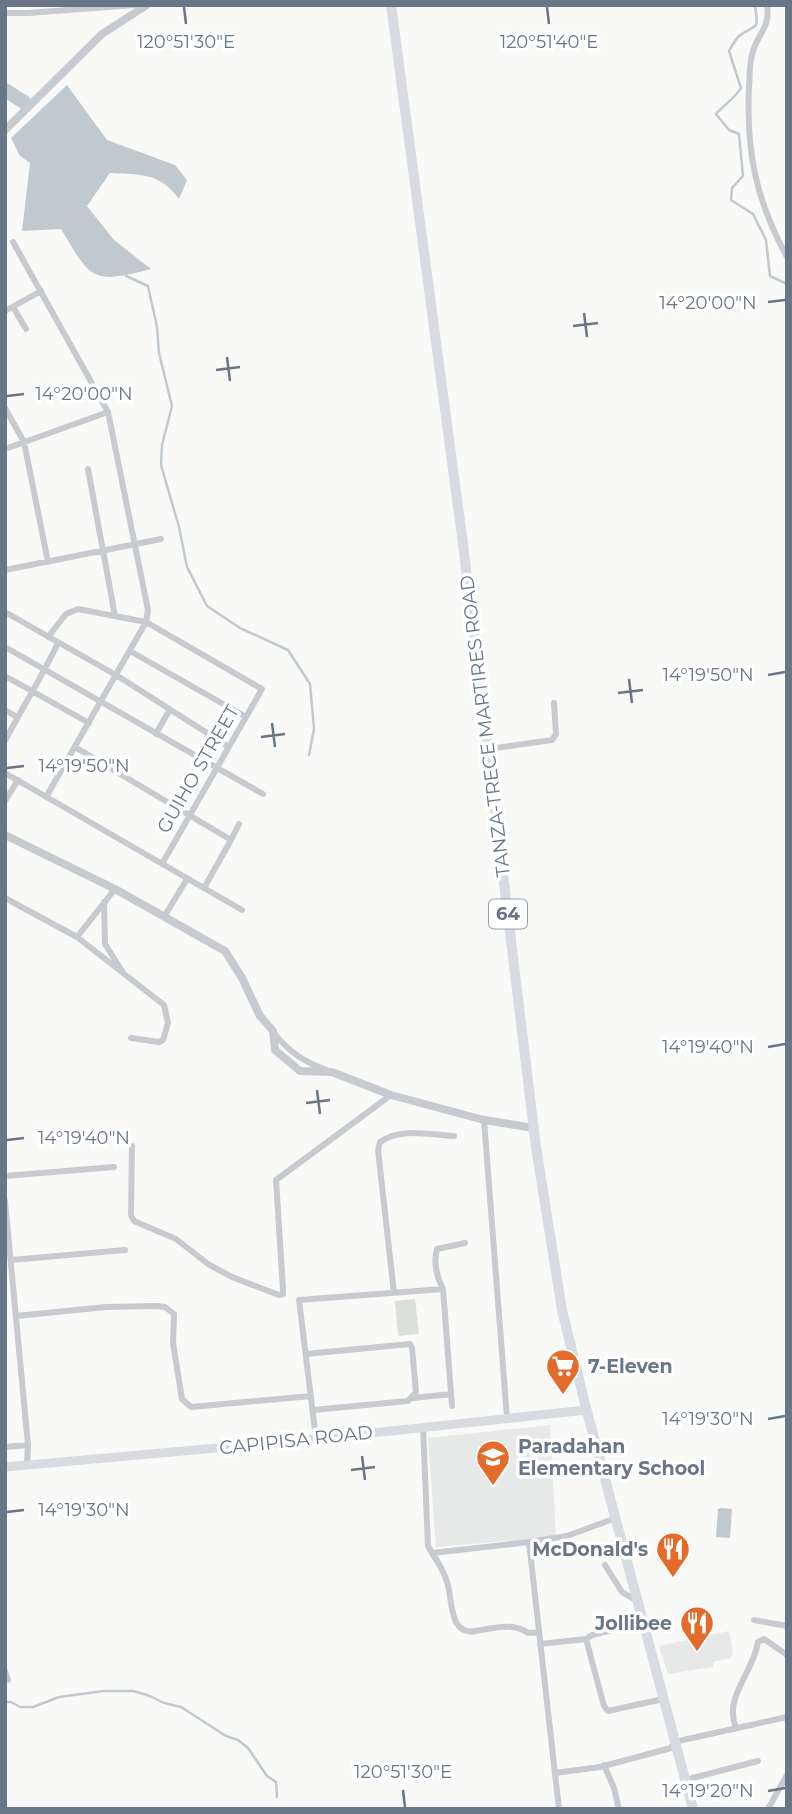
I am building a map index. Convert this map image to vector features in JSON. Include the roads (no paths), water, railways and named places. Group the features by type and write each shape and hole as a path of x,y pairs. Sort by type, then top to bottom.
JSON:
{"main road":[{"name":"TANZA-TRECE MARTIRES ROAD","path":"391,5 464,544 534,1128 562,1310 586,1410 693,1809"},
{"name":"CAPIPISA ROAD","path":"5,1467 316,1439 586,1410"}],"street":[{"path":"5,13 135,5"},
{"path":"5,130 102,34 147,5"},
{"path":"767,5 768,20 751,55 748,107 754,175 765,214 787,257"},
{"path":"13,242 108,412 148,610 146,622 46,797"},
{"path":"5,311 41,291"},
{"path":"13,307 26,329"},
{"path":"5,408 24,442 48,562"},
{"path":"5,449 108,412"},
{"path":"88,469 115,616"},
{"path":"5,570 161,539"},
{"path":"48,637 65,614 78,609 146,622"},
{"path":"5,612 116,675 229,747"},
{"name":"GUIHO STREET","path":"146,622 261,689 162,864"},
{"path":"5,741 34,692 58,643"},
{"path":"5,647 263,794"},
{"path":"130,651 246,717"},
{"path":"5,676 89,723"},
{"path":"488,749 552,740 555,734 554,703"},
{"path":"156,734 170,709"},
{"path":"5,710 17,717"},
{"path":"75,747 231,840"},
{"path":"5,774 242,910"},
{"path":"5,801 18,780"},
{"path":"204,888 239,824"},
{"path":"5,835 115,889 225,951 242,978 260,1016 273,1031 275,1050 300,1071 332,1072 391,1094 484,1120 534,1128"},
{"path":"164,917 187,879"},
{"path":"77,937 115,889"},
{"path":"5,898 77,937 124,976 159,999 168,1018 161,1041 131,1038"},
{"path":"104,902 105,944 124,976"},
{"path":"132,1146 131,1215 134,1221 176,1239 208,1264 232,1277 279,1295 283,1294 276,1180 391,1094"},
{"path":"484,1120 507,1418"},
{"path":"394,1293 378,1150 380,1142 400,1133 454,1136"},
{"path":"5,1176 114,1167"},
{"path":"5,1201 27,1466"},
{"path":"452,1406 443,1289 437,1278 437,1249 465,1243"},
{"path":"10,1260 125,1250"},
{"path":"316,1439 299,1300 443,1289"},
{"path":"16,1316 106,1307 165,1307 174,1314 173,1343 182,1399 191,1407 311,1396"},
{"path":"306,1354 410,1344 416,1392 414,1398"},
{"path":"313,1410 451,1394"},
{"path":"423,1427 428,1546 448,1582 454,1619 460,1629 468,1632 507,1627 520,1627 528,1633 539,1632"},
{"path":"5,1447 27,1446"},
{"path":"432,1553 567,1536 615,1518"},
{"path":"529,1542 559,1809"},
{"path":"605,1565 622,1592 639,1602"},
{"path":"754,1620 787,1626"},
{"path":"540,1644 586,1639 592,1635 644,1622"},
{"path":"586,1639 604,1706 608,1711 663,1699"},
{"path":"736,1728 731,1717 734,1699 751,1666 758,1642 764,1639 787,1655"},
{"path":"5,1671 8,1680 5,1680"},
{"path":"555,1773 604,1765 671,1748 674,1742 787,1717"},
{"path":"685,1780 758,1760"},
{"path":"604,1765 619,1809"},
{"path":"768,1809 787,1775"}],"waterway":[{"path":"755,5 755,26 739,36 729,51 741,88 716,114 729,130 739,134 743,176 732,188 731,200 753,214 766,240 770,276 787,284"},
{"path":"5,90 24,102"},
{"path":"126,276 148,286 157,327 159,353 172,406 162,445 161,465 179,527 187,567 207,606 240,628 288,650 310,684 314,729 309,755"},
{"path":"5,1702 20,1707 33,1707 59,1697 104,1691 133,1691 150,1696 181,1707 226,1736 238,1740 248,1748 267,1776 276,1782 277,1797"}],"place":[{"name":"7-Eleven","path":"563,1396"},
{"name":"Paradahan Elementary School","path":"493,1487"},
{"name":"McDonald's","path":"673,1579"},
{"name":"Jollibee","path":"697,1653"}]}
